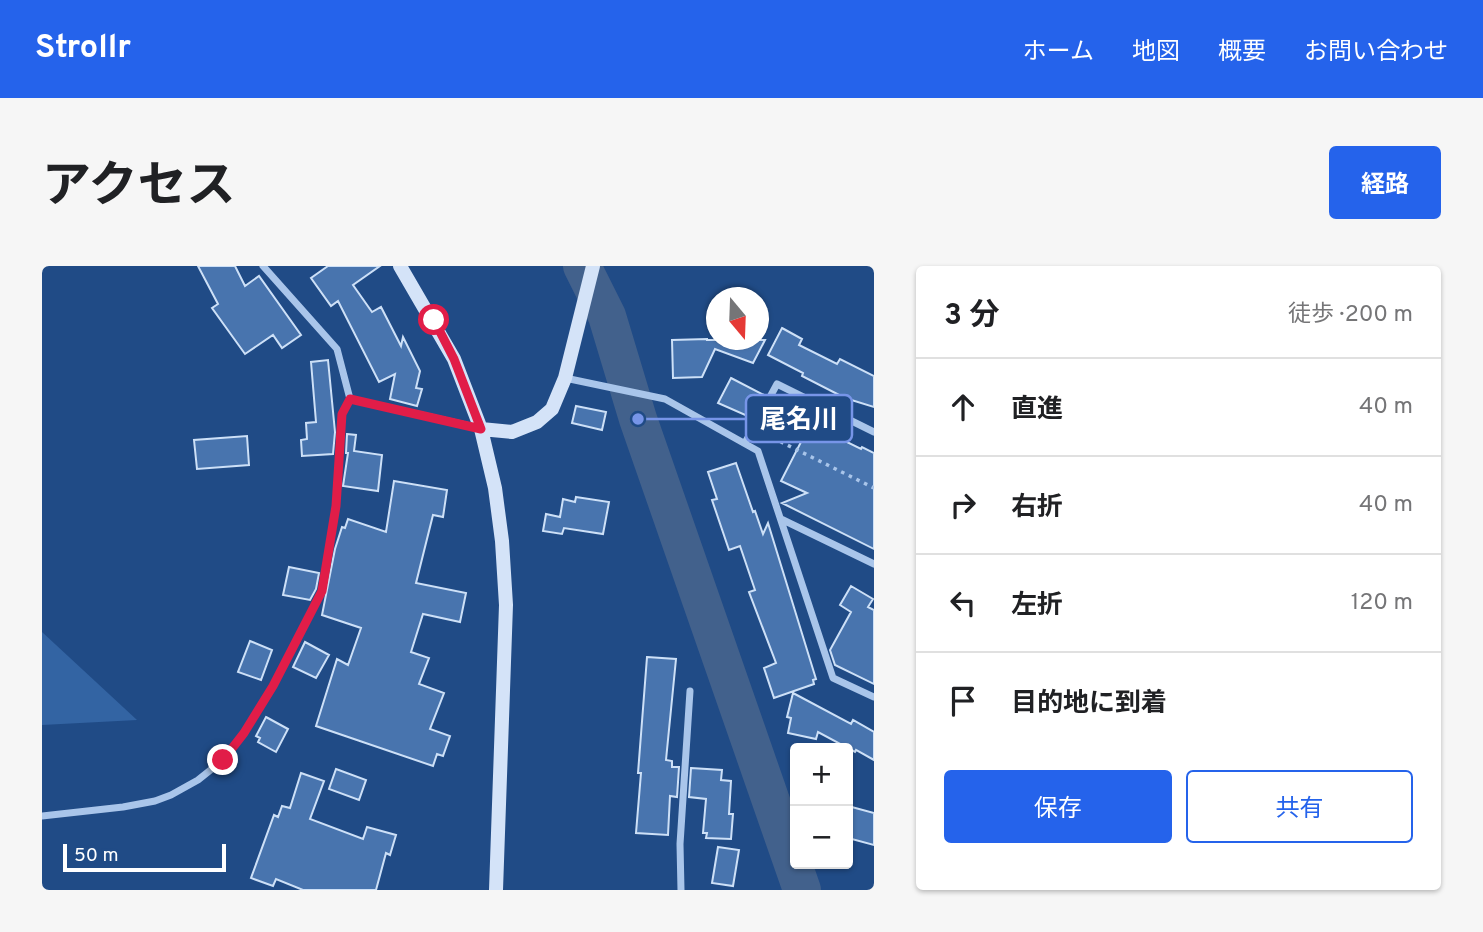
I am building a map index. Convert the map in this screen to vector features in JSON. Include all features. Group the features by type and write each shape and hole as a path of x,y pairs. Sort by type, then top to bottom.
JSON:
{"street":[{"path":"42,816 155,801 198,780 223,760 244,733 273,686 322,591 336,506 342,414 350,399 337,349 263,266"},
{"path":"400,266 454,359 481,429 499,514 506,605 496,890"},
{"path":"350,399 481,429 512,432 537,422 552,409 565,378 593,266"},
{"path":"565,378 665,398 758,451 833,678 874,697"},
{"path":"745,443 777,384 874,432"},
{"path":"781,519 874,564"},
{"path":"681,890 680,844 691,691"}],"path":[{"path":"754,428 874,488"}],"shaded area":[{"path":"42,632 137,720 42,725"}],"building":[{"path":"198,266 235,266 245,286 259,276 301,335 282,348 273,335 245,354 212,308 218,304"},
{"path":"328,266 380,266 353,285 372,312 381,307 401,346 403,337 420,371 416,388 422,389 417,406 390,399 395,374 379,382 338,301 331,306 311,278"},
{"path":"782,328 802,339 799,345 837,364 840,359 874,376 874,407 845,398 768,355"},
{"path":"706,339 706,350 715,350 702,377 673,378 672,340"},
{"path":"718,350 760,350 753,363"},
{"path":"328,360 335,432 333,454 302,456 301,440 307,439 306,423 316,422 311,362"},
{"path":"731,378 764,395 752,418 718,403"},
{"path":"775,401 810,419 808,423 874,453 874,549 782,503 807,493 781,481 801,442 763,424"},
{"path":"576,406 606,412 602,430 572,423"},
{"path":"347,434 356,435 354,451 382,455 378,491 343,486 348,453"},
{"path":"247,436 249,465 197,469 194,440"},
{"path":"736,463 763,534 768,523 816,679 813,680 814,684 774,698 764,668 776,663 749,592 755,590 740,546 729,550 712,500 717,499 708,472"},
{"path":"394,481 447,490 443,517 433,515 416,583 466,593 460,622 423,614 411,652 429,658 419,684 444,693 430,729 450,736 443,756 437,754 433,766 316,726 337,659 348,665 361,628 322,615 342,527 345,528 348,519 386,532"},
{"path":"576,497 609,502 603,534 564,528 562,534 543,531 546,514 560,517 563,499 575,502"},
{"path":"289,567 319,573 316,589 310,600 283,595"},
{"path":"851,586 873,599 868,607 874,610 874,684 835,665 830,650 851,612 840,605"},
{"path":"250,641 272,650 261,680 238,672"},
{"path":"305,642 329,655 316,678 293,667"},
{"path":"647,657 676,659 666,760 672,761 672,767 679,767 677,797 670,796 668,835 636,833"},
{"path":"793,693 851,724 853,720 874,732 874,760 853,751 853,743 838,743 818,732 816,739 788,733 791,718 787,717"},
{"path":"266,717 288,729 276,752 258,742 260,738 256,736"},
{"path":"691,768 722,770 721,780 731,781 731,839 706,838 707,833 703,833 706,799 689,797"},
{"path":"336,769 366,780 359,800 329,789"},
{"path":"301,773 324,781 310,819 363,839 367,827 396,835 390,855 386,853 376,890 303,890 276,879 273,886 251,878 274,815 278,817 282,806 290,808"},
{"path":"853,807 874,813 874,845 853,839"},
{"path":"718,847 739,850 733,886 712,883"}],"waterway":[{"path":"582,266 607,316 638,419 802,890"}],"place":[{"name":"尾名川","path":"638,419"}],"route":[{"path":"223,760 244,733 273,686 322,591 336,506 342,414 350,399 481,429 454,359 434,320"}]}
